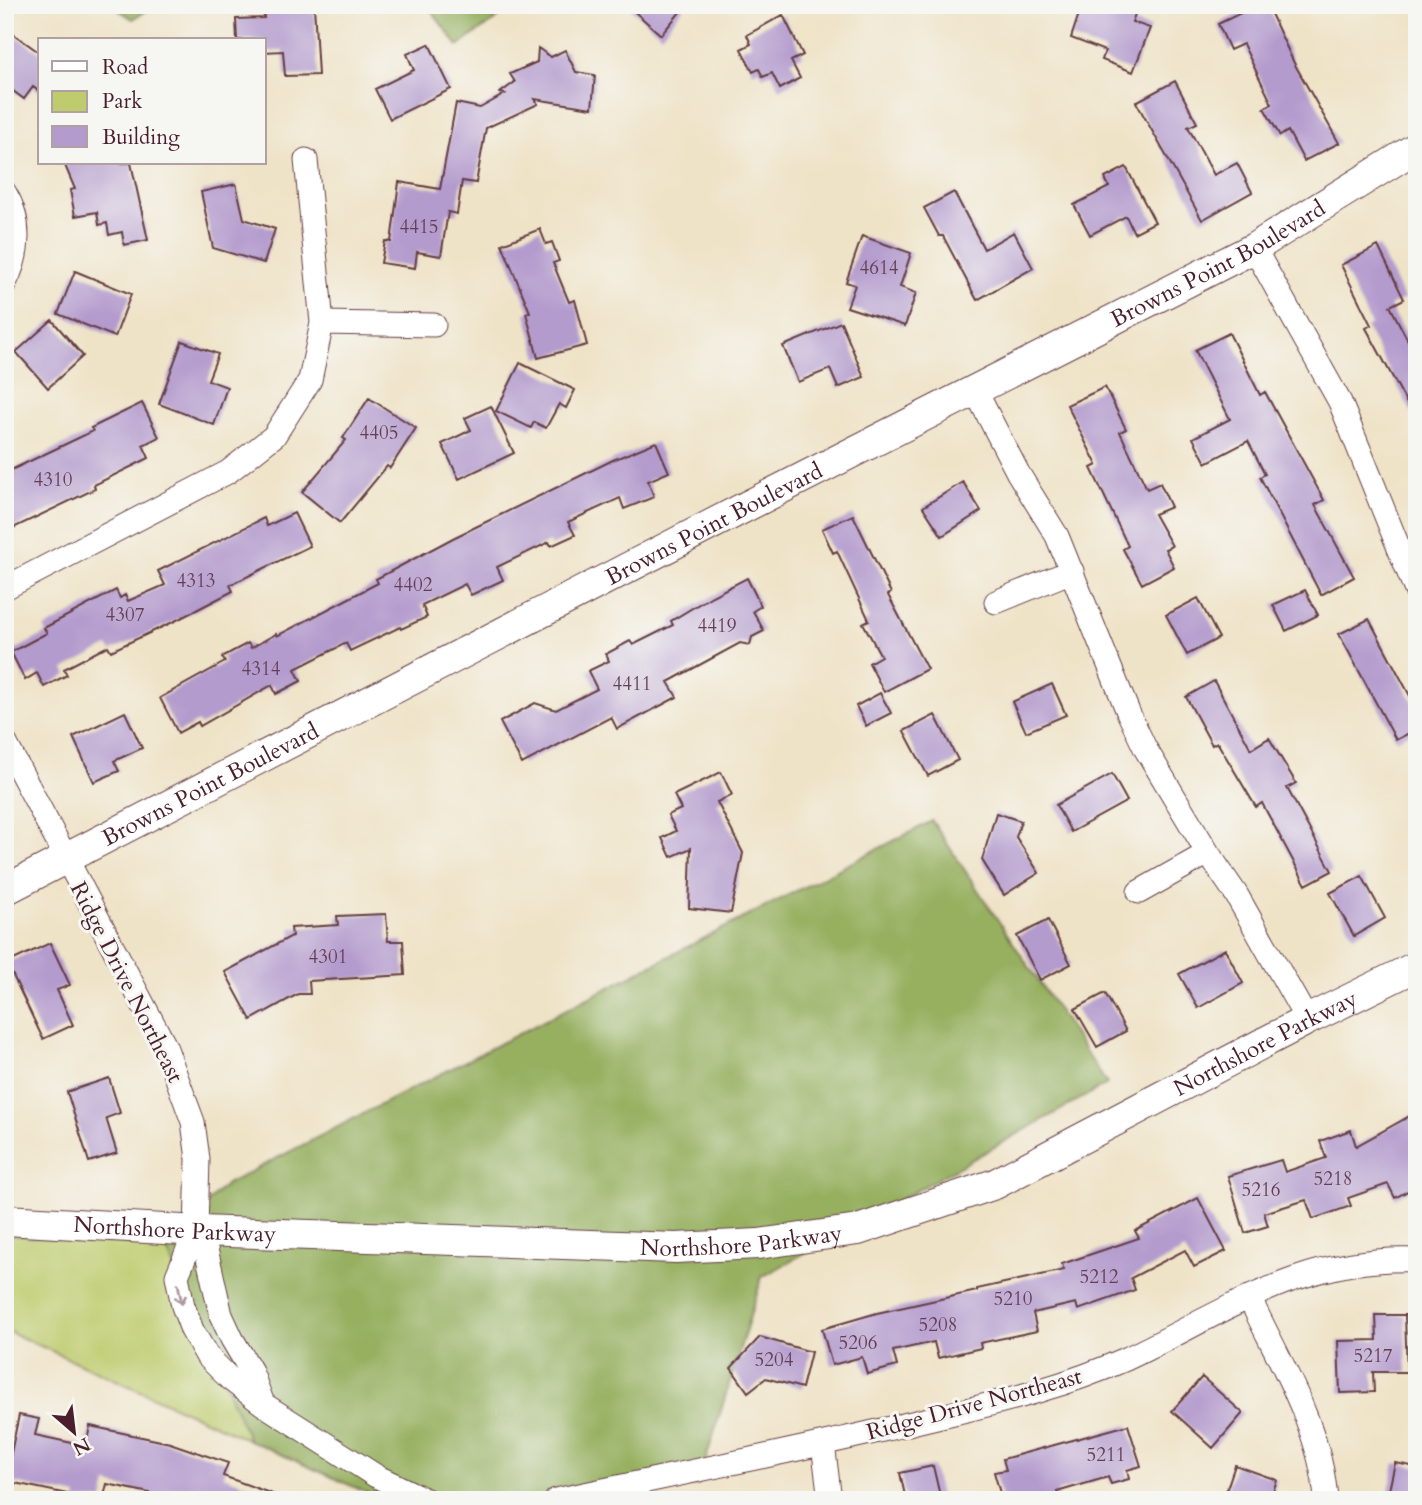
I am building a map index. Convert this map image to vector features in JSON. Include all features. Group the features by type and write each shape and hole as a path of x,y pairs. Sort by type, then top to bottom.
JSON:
{"street":[{"name":"Browns Point Boulevard","path":"5,890 1254,247 1417,147"},
{"path":"5,587 228,472 274,436 310,380 322,323 306,160"},
{"path":"5,193 15,210 17,223 15,254 5,283"},
{"path":"1254,247 1340,402 1417,593"},
{"path":"322,323 434,325"},
{"path":"975,390 1017,473 1057,536 1145,748 1236,894 1307,1020"},
{"path":"996,602 1072,571"},
{"name":"Ridge Drive Northeast","path":"5,742 165,1046 193,1122 198,1160 196,1230 177,1276 183,1306 192,1330 207,1356 230,1379 263,1404 376,1476 426,1500"},
{"path":"1139,892 1208,853"},
{"name":"Northshore Parkway","path":"5,1220 676,1248 758,1244 858,1230 995,1184 1307,1020 1417,966"},
{"name":"Ridge Drive Northeast","path":"196,1230 206,1249 221,1315 251,1371 263,1404"},
{"name":"Ridge Drive Northeast","path":"556,1500 823,1444 1043,1390 1123,1360 1249,1297 1320,1269 1353,1262 1417,1260"},
{"path":"1249,1297 1310,1428 1322,1468 1326,1500"},
{"path":"823,1444 830,1500"}],"green space":[{"path":"111,5 156,5 133,19"},
{"path":"427,5 516,5 458,46"},
{"path":"932,821 1107,1084 762,1277 698,1485 549,1500 383,1500 249,1440 165,1245 225,1185"},
{"path":"5,1235 165,1245 249,1440 5,1330"}],"building":[{"path":"263,5 314,5 318,75 285,76 283,51 266,52 266,38 237,38 236,19 264,18"},
{"path":"627,5 686,5 661,35"},
{"path":"1082,5 1110,5 1135,14 1132,22 1150,28 1133,72 1102,60 1105,51 1071,38"},
{"path":"1257,5 1267,5 1294,63 1339,143 1304,161 1288,131 1280,136 1264,108 1272,104 1243,44 1230,50 1218,24"},
{"path":"783,15 803,55 791,61 800,78 780,89 772,73 763,77 759,69 753,72 741,49 751,44 747,35"},
{"path":"5,28 38,52 38,91 33,87 24,99 5,85"},
{"path":"429,44 451,89 390,119 375,89 414,70 407,54"},
{"path":"538,48 551,57 565,50 576,72 595,75 592,108 535,99 538,104 486,128 476,183 462,181 457,214 448,212 441,256 417,252 415,268 381,263 385,241 391,242 399,182 440,189 456,103 480,108 505,94 500,93 515,82 510,74 537,62"},
{"path":"1175,81 1197,123 1188,127 1214,175 1237,163 1252,192 1202,220 1136,102"},
{"path":"64,164 131,164 148,240 124,245 122,232 109,235 107,223 99,225 97,212 75,216 70,190 75,189"},
{"path":"1126,167 1155,222 1134,233 1126,216 1090,235 1074,205 1109,187 1105,178"},
{"path":"236,184 244,219 275,229 264,263 213,248 201,192"},
{"path":"954,192 984,249 1014,232 1033,268 977,300 943,236 939,236 924,208"},
{"path":"540,229 546,244 552,242 559,261 553,263 569,302 575,300 587,345 538,358 526,313 530,312 502,244"},
{"path":"862,236 911,253 900,287 916,293 905,326 847,307 855,285 846,282"},
{"path":"1378,246 1404,299 1390,306 1417,358 1417,422 1366,328 1371,325 1341,265"},
{"path":"75,271 131,294 115,337 58,314"},
{"path":"52,320 83,356 48,388 16,352"},
{"path":"841,322 864,377 838,388 830,369 798,382 783,346"},
{"path":"1229,333 1260,395 1265,392 1324,500 1315,505 1354,577 1321,595 1260,477 1265,474 1248,441 1206,463 1193,438 1230,419 1195,350"},
{"path":"182,341 218,354 208,380 227,387 214,425 159,404"},
{"path":"520,363 575,390 566,408 559,404 546,428 534,422 531,428 496,411"},
{"path":"1105,387 1126,429 1120,432 1147,489 1160,483 1171,507 1154,514 1172,546 1165,549 1174,567 1142,584 1123,549 1128,546 1091,468 1097,465 1067,405"},
{"path":"369,398 416,428 390,468 387,466 340,523 302,492 346,440 343,438"},
{"path":"142,403 159,437 143,445 149,458 94,485 95,489 5,532 5,473 93,431 91,428"},
{"path":"491,406 514,453 459,479 442,444 471,430 465,418"},
{"path":"656,442 669,472 648,481 654,497 624,509 620,498 568,522 575,535 551,546 549,542 497,567 503,580 471,595 465,584 422,605 427,617 350,651 346,643 295,669 301,681 276,694 272,685 200,726 198,722 178,733 160,698 225,662 222,657 248,643 251,648 276,634 277,636 378,583 376,579 453,538 613,460"},
{"path":"963,482 981,511 942,536 923,507"},
{"path":"294,513 310,546 230,585 233,591 175,621 111,651 108,646 64,669 67,675 44,687 37,673 25,680 11,652 47,633 44,628 116,590 120,598 125,595 128,601 165,585 158,571 264,518 267,526"},
{"path":"853,515 891,593 888,595 927,669 884,692 869,663 881,656 863,623 869,620 837,551 833,553 822,529"},
{"path":"747,578 761,606 753,611 764,631 752,637 750,645 740,643 668,682 677,697 617,729 611,717 522,764 500,722 535,703 556,710 597,689 588,671 609,661 606,654 630,641 633,645 673,625 671,621"},
{"path":"1305,590 1318,615 1286,631 1273,605"},
{"path":"1198,598 1219,638 1187,655 1166,615"},
{"path":"1369,619 1417,709 1417,729 1396,740 1339,634"},
{"path":"1214,681 1251,749 1269,738 1296,783 1287,788 1332,871 1306,885 1262,803 1256,807 1217,742 1212,745 1186,697"},
{"path":"1052,684 1066,715 1026,732 1012,702"},
{"path":"880,693 891,713 866,726 856,706"},
{"path":"125,712 142,748 114,761 119,771 94,782 73,737"},
{"path":"935,715 958,760 928,776 904,731"},
{"path":"721,772 732,795 717,802 743,853 731,913 689,908 691,848 671,857 662,838 676,831 668,815 681,809 674,795"},
{"path":"1112,774 1127,801 1071,832 1056,805"},
{"path":"996,813 1021,821 1016,837 1039,873 1004,895 982,860"},
{"path":"1362,876 1385,918 1354,936 1330,893"},
{"path":"386,914 388,941 403,941 405,975 309,981 310,994 298,994 251,1020 225,972 292,936 291,928 338,925 337,916"},
{"path":"1048,920 1071,964 1040,980 1017,936"},
{"path":"50,943 70,985 57,990 73,1025 43,1039 7,963"},
{"path":"1225,949 1243,983 1198,1008 1179,974"},
{"path":"1105,993 1126,1031 1097,1047 1075,1009"},
{"path":"109,1078 120,1113 106,1118 117,1153 89,1162 67,1092"},
{"path":"1417,1112 1417,1186 1395,1198 1388,1184 1348,1198 1351,1206 1313,1219 1306,1200 1264,1213 1268,1226 1245,1233 1228,1176 1281,1160 1285,1172 1326,1158 1320,1141 1351,1130 1356,1146"},
{"path":"1198,1198 1226,1251 1194,1267 1185,1250 1131,1278 1135,1290 1078,1310 1076,1303 1033,1313 1037,1331 980,1343 981,1348 938,1358 934,1342 893,1351 897,1366 867,1374 862,1357 832,1365 822,1329 877,1313 1064,1270 1062,1264 1139,1238 1135,1231"},
{"path":"1376,1315 1405,1315 1407,1372 1373,1372 1374,1392 1340,1393 1338,1341 1377,1340"},
{"path":"760,1337 811,1352 802,1388 766,1378 748,1392 731,1368"},
{"path":"1202,1377 1243,1413 1213,1448 1172,1411"},
{"path":"19,1415 39,1419 35,1435 86,1446 90,1426 170,1443 228,1463 223,1476 281,1497 280,1500 163,1500 164,1496 107,1484 103,1500 76,1500 77,1496 5,1481"},
{"path":"1128,1425 1141,1466 1127,1470 1129,1479 1111,1484 1108,1477 1057,1492 1059,1500 1002,1500 994,1472 1006,1470 1003,1459"},
{"path":"1395,1463 1417,1467 1417,1500 1388,1495"},
{"path":"1235,1465 1277,1480 1270,1500 1223,1500"},
{"path":"933,1466 941,1500 906,1500 900,1473"}]}
